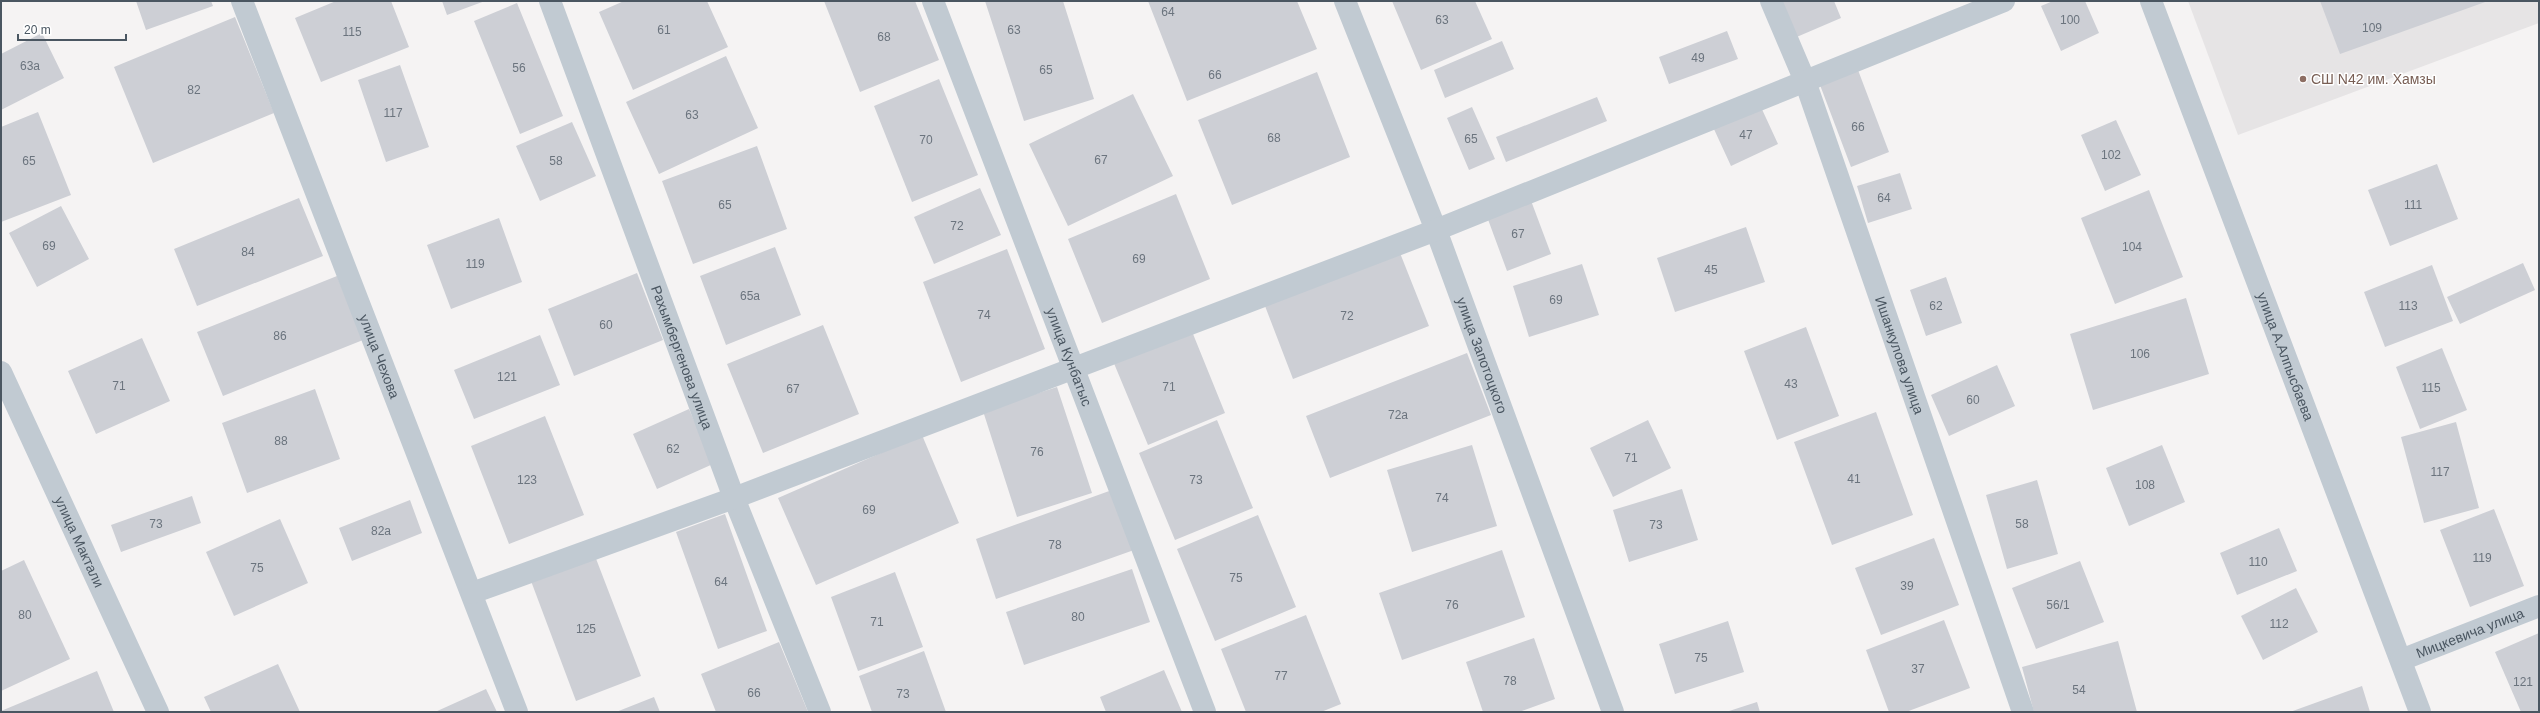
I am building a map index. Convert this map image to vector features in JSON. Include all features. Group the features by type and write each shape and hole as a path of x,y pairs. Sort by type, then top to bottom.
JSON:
{"street":[{"name":"улица Чехова","path":"242,1 517,712"},
{"name":"Рахымбергенова улица","path":"550,1 734,498 820,712"},
{"name":"улица Кунбатыс","path":"933,1 1205,712"},
{"name":"улица Запотоцкого","path":"1345,1 1436,230 1613,712"},
{"name":"Ишанкулова улица","path":"1771,1 1805,81 2023,712"},
{"path":"472,593 734,498 1436,230 2004,1"},
{"name":"улица А.Алпысбаева","path":"2151,1 2420,712"},
{"name":"улица Мактали","path":"1,372 158,712"},
{"name":"Мицкевича улица","path":"2401,660 2539,606"}],"shaded area":[{"name":"СШ N42 им. Хамзы","path":"2188,1 2539,1 2539,23 2238,135"}],"building":[{"path":"136,1 211,1 213,6 146,30"},
{"path":"336,1 391,1 409,47 321,82 295,18"},
{"path":"442,1 485,1 447,15"},
{"path":"624,1 707,1 728,47 633,90 599,12"},
{"path":"824,1 915,1 939,60 860,92"},
{"path":"985,1 1063,1 1094,99 1024,121"},
{"path":"1148,1 1297,1 1317,49 1187,101"},
{"path":"1392,1 1475,1 1492,39 1421,70"},
{"path":"1776,1 1834,1 1841,18 1792,39"},
{"path":"2053,1 2085,1 2099,33 2061,51 2041,6"},
{"path":"2320,1 2488,1 2340,54"},
{"path":"517,3 563,116 520,134 474,21"},
{"path":"235,17 274,113 153,163 114,67"},
{"path":"1727,31 1738,59 1669,84 1659,57"},
{"path":"42,33 64,78 1,110 1,54"},
{"path":"1502,41 1514,69 1445,98 1434,70"},
{"path":"726,56 758,128 659,174 626,102"},
{"path":"400,65 429,147 386,162 358,80"},
{"path":"1858,70 1889,152 1851,167 1820,85"},
{"path":"1317,72 1350,157 1232,205 1198,120"},
{"path":"939,79 978,175 912,202 874,106"},
{"path":"1133,94 1173,176 1068,226 1029,144"},
{"path":"1597,97 1607,121 1506,162 1496,137"},
{"path":"1760,105 1778,144 1731,166 1713,127"},
{"path":"1472,107 1495,159 1469,170 1447,118"},
{"path":"38,112 71,195 1,222 1,127"},
{"path":"2116,120 2141,175 2105,191 2081,135"},
{"path":"572,122 596,176 540,201 516,146"},
{"path":"757,146 787,229 693,264 662,181"},
{"path":"2437,164 2458,219 2390,246 2368,190"},
{"path":"1900,173 1912,209 1868,223 1857,186"},
{"path":"980,188 1001,235 934,264 914,217"},
{"path":"2149,190 2183,277 2115,304 2081,218"},
{"path":"1176,194 1210,279 1102,323 1068,239"},
{"path":"299,198 323,256 197,306 174,249"},
{"path":"1530,198 1551,254 1507,271 1486,214"},
{"path":"61,206 89,259 37,287 9,233"},
{"path":"499,218 522,282 451,309 427,245"},
{"path":"1746,227 1765,282 1675,312 1657,258"},
{"path":"775,247 801,315 726,345 700,276"},
{"path":"1007,249 1045,349 961,382 923,282"},
{"path":"1400,253 1429,326 1293,379 1265,306"},
{"path":"2523,263 2535,290 2460,324 2447,297"},
{"path":"1582,264 1599,315 1529,337 1513,286"},
{"path":"2432,265 2453,321 2385,347 2364,292"},
{"path":"637,273 663,340 574,376 548,309"},
{"path":"337,276 363,340 223,396 197,332"},
{"path":"1946,277 1962,323 1926,336 1910,290"},
{"path":"2186,298 2209,374 2093,410 2070,334"},
{"path":"823,325 859,414 763,453 727,364"},
{"path":"1806,327 1839,416 1777,440 1744,351"},
{"path":"1191,329 1225,413 1148,445 1113,361"},
{"path":"540,335 560,385 474,419 454,370"},
{"path":"142,338 170,401 96,434 68,371"},
{"path":"2442,348 2467,410 2420,429 2396,367"},
{"path":"1467,353 1491,415 1330,478 1306,416"},
{"path":"1997,365 2015,406 1949,436 1931,395"},
{"path":"1057,387 1092,493 1017,517 983,411"},
{"path":"315,389 340,459 247,493 222,423"},
{"path":"689,409 713,464 657,489 633,434"},
{"path":"1876,412 1913,515 1832,545 1794,442"},
{"path":"545,416 584,515 509,544 471,446"},
{"path":"1217,420 1253,508 1175,540 1139,453"},
{"path":"1648,420 1671,468 1613,497 1590,448"},
{"path":"2456,422 2479,508 2424,523 2401,437"},
{"path":"922,435 959,523 816,585 778,498"},
{"path":"1472,445 1497,526 1412,552 1387,470"},
{"path":"2162,445 2185,502 2129,526 2106,468"},
{"path":"2037,480 2058,554 2007,569 1986,495"},
{"path":"1682,489 1698,540 1629,562 1613,510"},
{"path":"1112,490 1134,550 996,599 976,539"},
{"path":"192,496 201,523 121,552 111,525"},
{"path":"410,500 422,533 352,561 339,528"},
{"path":"2494,509 2524,586 2470,607 2440,530"},
{"path":"725,514 767,631 718,649 676,532"},
{"path":"1258,515 1296,607 1215,641 1177,549"},
{"path":"280,519 308,583 234,616 206,552"},
{"path":"2279,528 2297,571 2237,595 2220,553"},
{"path":"1934,538 1959,605 1881,635 1855,568"},
{"path":"1502,550 1525,617 1402,660 1379,593"},
{"path":"595,556 641,676 576,701 531,581"},
{"path":"24,560 70,659 1,691 1,571"},
{"path":"2080,561 2104,622 2036,649 2012,588"},
{"path":"1132,569 1150,622 1024,665 1006,612"},
{"path":"895,572 923,647 858,671 831,597"},
{"path":"2296,588 2318,632 2263,660 2241,616"},
{"path":"1306,615 1341,704 1321,712 1246,712 1221,649"},
{"path":"1944,620 1970,688 1906,712 1889,712 1866,650"},
{"path":"1728,621 1744,672 1675,694 1659,644"},
{"path":"2539,633 2539,712 2521,712 2495,652"},
{"path":"1534,638 1555,699 1519,712 1483,712 1466,662"},
{"path":"2118,641 2137,712 2034,712 2022,667"},
{"path":"779,642 808,712 716,712 701,674"},
{"path":"924,651 946,712 872,712 859,676"},
{"path":"278,664 300,712 211,712 204,697"},
{"path":"1164,670 1182,712 1106,712 1100,697"},
{"path":"97,671 114,712 1,712 1,711"},
{"path":"2362,686 2370,712 2290,712"},
{"path":"486,689 497,712 435,712"},
{"path":"654,697 660,712 616,712"},
{"path":"1757,702 1760,712 1726,712"}],"place":[{"name":"СШ N42 им. Хамзы","path":"2303,79"}]}
